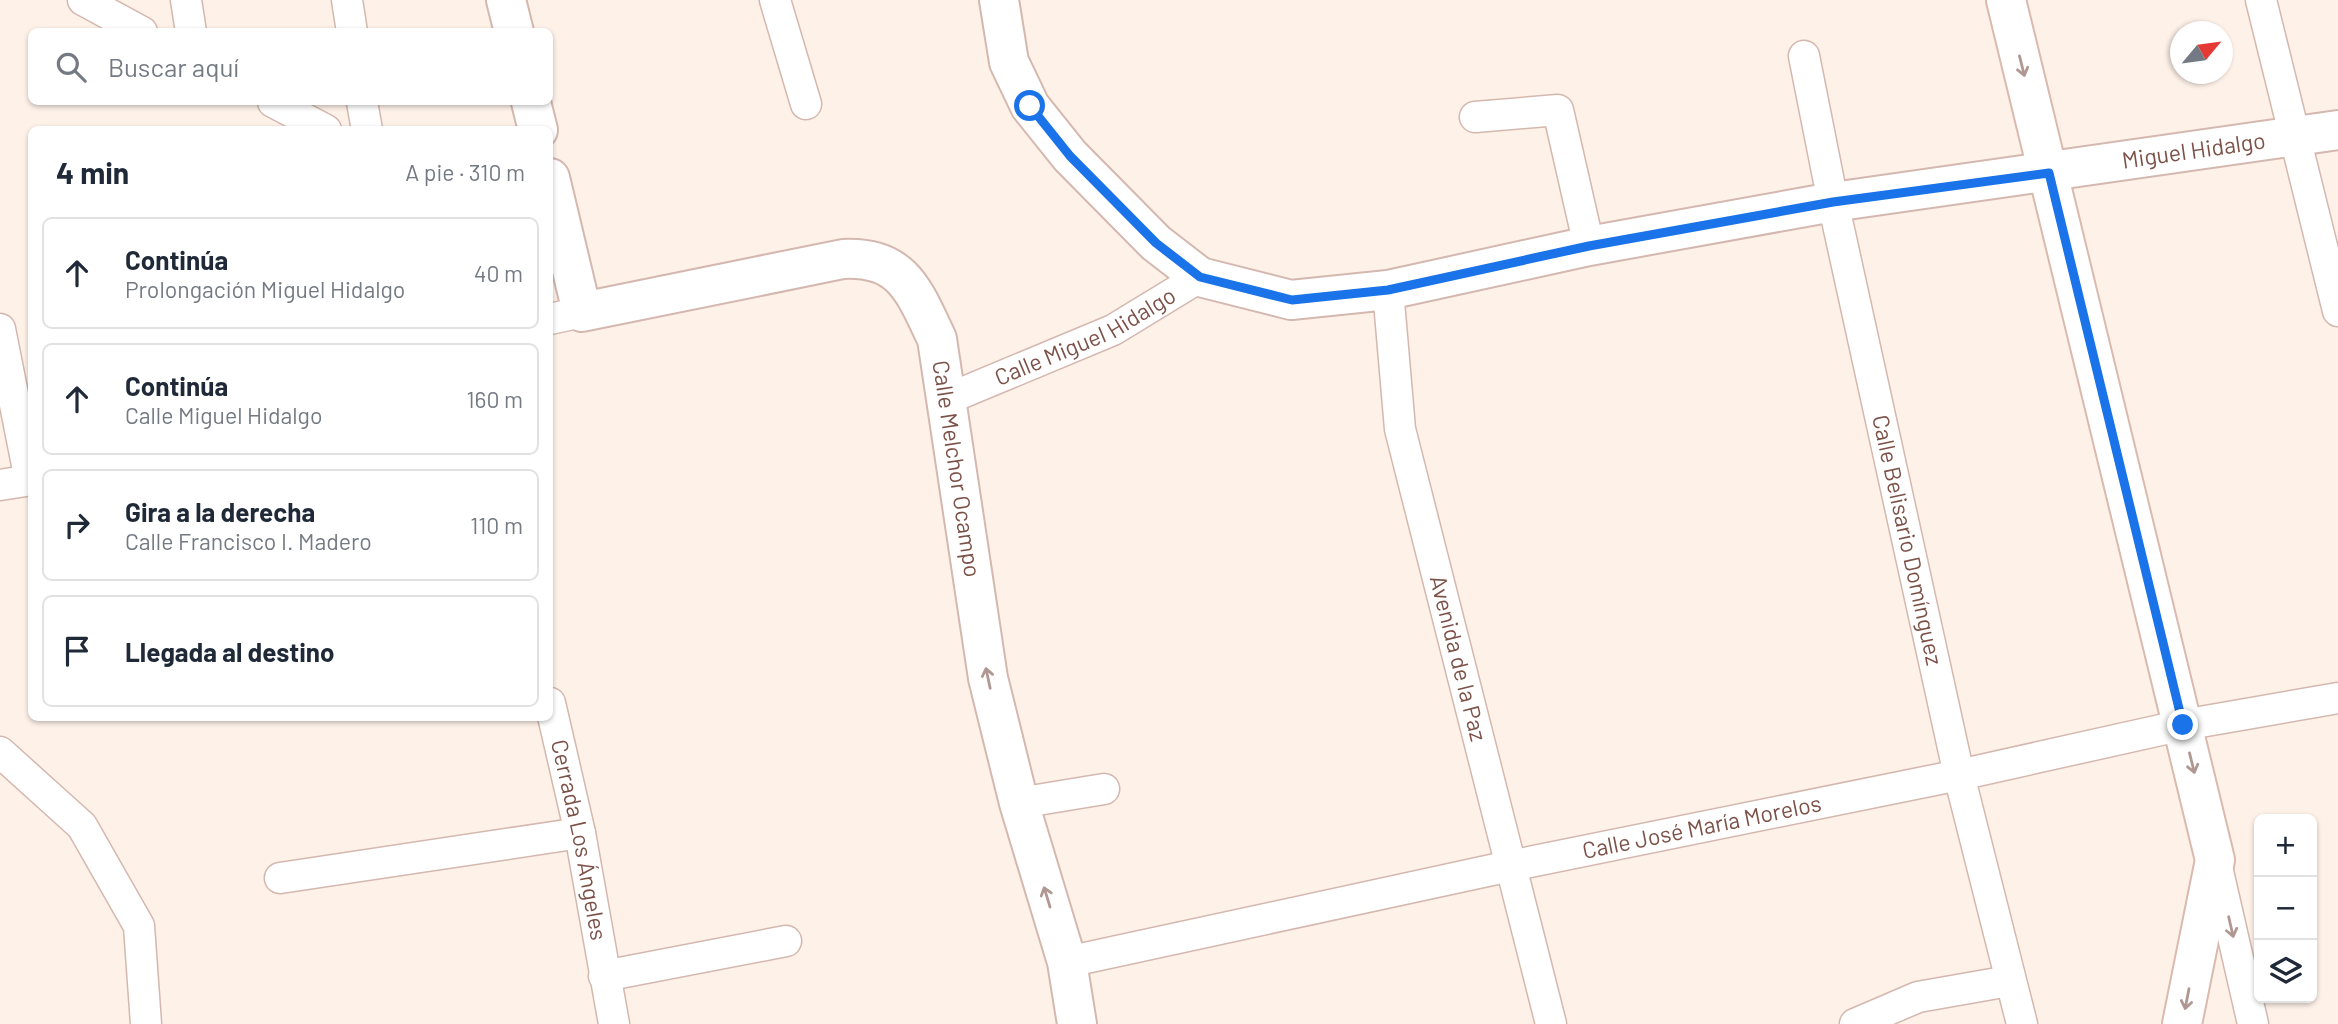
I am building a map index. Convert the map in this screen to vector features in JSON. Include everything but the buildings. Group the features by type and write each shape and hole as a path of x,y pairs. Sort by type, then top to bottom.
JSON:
{"street":[{"path":"83,0 135,28"},
{"path":"186,0 190,28"},
{"path":"347,0 351,28"},
{"path":"506,0 513,28"},
{"path":"775,0 806,104"},
{"path":"999,0 1009,62 1030,106 1070,156 1156,243 1200,277"},
{"path":"2006,0 2253,1024"},
{"path":"2261,0 2338,311"},
{"name":"Calle Belisario Domínguez","path":"1804,56 1833,202 1959,775 2022,1024"},
{"path":"279,105 318,126"},
{"path":"363,105 366,126"},
{"path":"532,105 537,126"},
{"path":"1475,117 1558,110 1589,246"},
{"name":"Miguel Hidalgo","path":"2049,173 2338,130"},
{"name":"Calle Miguel Hidalgo","path":"945,400 1114,330 1200,277 1292,300 1388,290 1589,246 1833,202 2049,173"},
{"path":"553,204 566,316"},
{"name":"Calle Melchor Ocampo","path":"566,316 843,259 866,258 886,264 914,291 937,339 988,678 1019,803 1067,962 1077,1024"},
{"name":"Avenida de la Paz","path":"1388,290 1400,429 1551,1024"},
{"path":"0,329 28,465"},
{"path":"0,485 28,480"},
{"name":"Calle José María Morelos","path":"1067,962 1510,866 1959,775 2183,725 2338,698"},
{"name":"Cerrada Los Ángeles","path":"553,717 580,834 614,1024"},
{"path":"0,752 82,826 139,926 146,1024"},
{"path":"1019,803 1104,789"},
{"path":"280,878 580,834"},
{"path":"2182,1024 2215,860"},
{"path":"604,976 786,941"},
{"path":"1854,1024 1918,997 2009,981"}],"route":[{"path":"1030,106 1070,156 1156,243 1200,277 1292,300 1388,290 1589,246 1833,202 2049,173 2183,725"}]}
